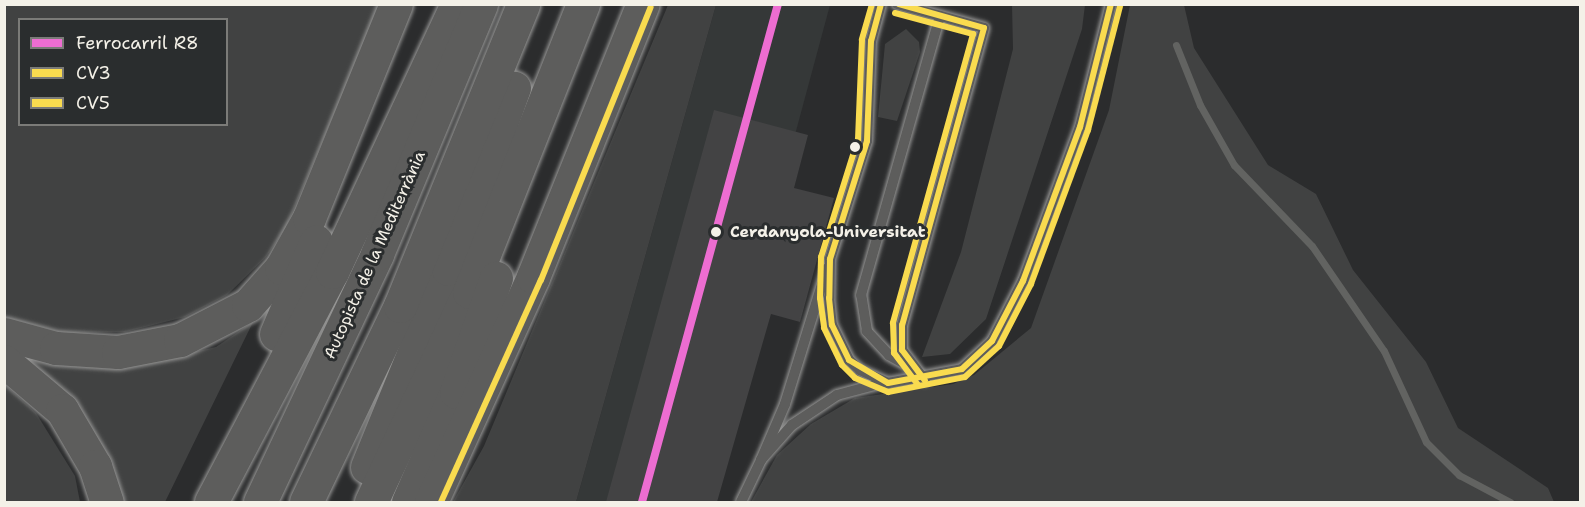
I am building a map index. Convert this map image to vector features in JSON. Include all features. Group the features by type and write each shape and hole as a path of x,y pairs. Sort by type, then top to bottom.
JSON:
{"highway":[{"path":"4,334 56,348 118,352 180,340 248,305 281,268 309,218 396,4"},
{"path":"191,502 281,326 416,4"},
{"path":"211,502 332,272 457,4"},
{"name":"Autopista de la Mediterrània","path":"260,502 377,254 481,4"},
{"path":"306,502 400,306 523,4"},
{"path":"353,502 448,269 544,4"},
{"path":"371,502 469,292 583,4"},
{"path":"431,502 533,277 643,4"},
{"path":"408,502 456,392 510,239 570,40"},
{"path":"4,361 68,418 95,466 107,502"}],"lane":[{"path":"741,502 785,404 867,141 871,41 881,4"},
{"path":"897,4 984,28 902,325 902,350 913,368 925,380"},
{"path":"761,460 792,425 818,406 853,388 925,380 962,369 979,358 1006,317 1080,127 1111,4"},
{"path":"913,368 889,355 867,331 861,295 940,16"},
{"path":"830,259 832,325 838,343 860,370 888,383"}],"shaded area":[{"path":"4,5 380,5 286,227 266,257 227,295 185,317 125,332 65,333 5,317"},
{"path":"668,5 716,5 576,502 453,502 484,446"},
{"path":"716,5 830,5 696,502 576,502"},
{"path":"1012,5 1085,5 1082,29 986,319 950,354 922,357 961,252 1013,49"},
{"path":"1130,5 1184,5 1194,48 1268,165 1316,194 1353,270 1426,362 1458,428 1548,488 1554,502 751,502 777,455 811,424 855,398 953,384 974,375 1031,328 1109,110"},
{"path":"906,29 919,42 920,52 897,121 878,117 885,44"},
{"path":"253,322 165,502 118,502 14,350 62,365 124,368 216,347"},
{"path":"4,384 36,413 75,476 80,502 5,502"}],"building":[{"path":"714,110 808,135 794,188 834,198 800,322 771,314 717,502 606,502"}],"waterway":[{"path":"1176,45 1200,105 1234,165 1312,246 1384,351 1426,442 1459,475 1510,502"}],"rail line":[{"name":"R8","path":"642,502 778,4"}],"transit line":[{"name":"CV5","path":"872,4 862,40 858,139 821,257 820,298 824,328 842,365 855,378 888,392 965,377 999,346 1031,284 1088,130 1120,6"},
{"name":"CV3","path":"881,4 871,41 867,141 830,259 829,298 832,325 849,360 888,383 962,369 992,341 1023,281 1080,127 1111,4"},
{"name":"CV3","path":"899,4 984,28 902,325 902,350 925,380"},
{"name":"CV5","path":"441,502 541,280 651,7"},
{"name":"CV5","path":"895,13 973,34 893,323 894,353 918,385"}],"place":[{"name":"Cerdanyola-Universitat","path":"716,232"}]}
